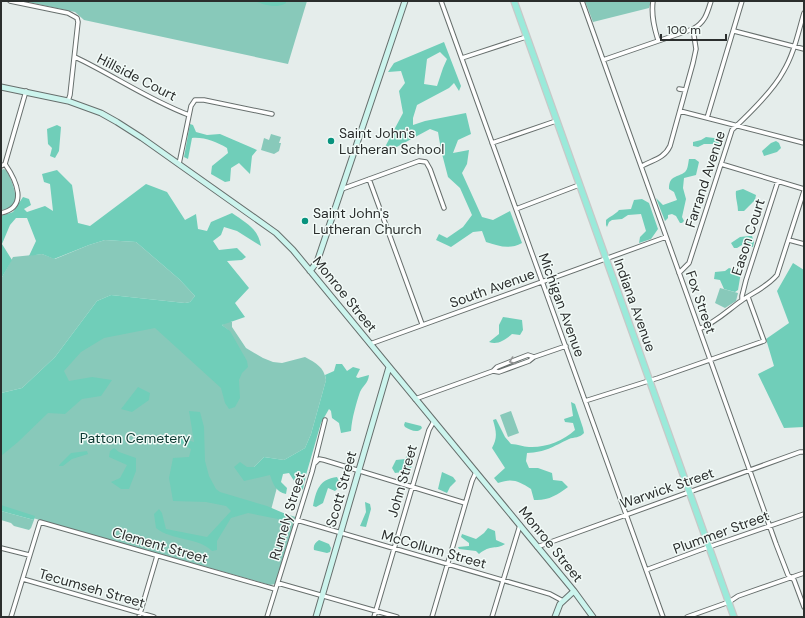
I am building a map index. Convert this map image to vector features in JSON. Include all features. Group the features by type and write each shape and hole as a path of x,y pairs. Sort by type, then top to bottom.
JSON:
{"main road":[{"path":"310,271 317,262 405,1"},
{"name":"Indiana Avenue","path":"514,1 734,617"},
{"name":"Monroe Street","path":"1,87 26,91 85,106 117,122 276,233 288,244 416,399 574,591 593,617"},
{"name":"Scott Street","path":"316,617 389,367"},
{"path":"555,617 563,601 574,591"}],"street":[{"path":"10,1 68,13 77,18 78,22 75,57 68,101"},
{"name":"Michigan Avenue","path":"441,1 663,617"},
{"name":"Fox Street","path":"582,1 769,526 788,575 794,580 804,607"},
{"path":"653,1 653,24 658,40"},
{"path":"603,60 693,28 703,22 711,1"},
{"path":"707,118 742,1"},
{"name":"Farrand Avenue","path":"680,273 689,263 732,130 738,126 777,82 788,64 804,13"},
{"path":"642,166 659,159 668,150 694,62 696,49 693,28"},
{"path":"734,31 804,49"},
{"path":"462,58 526,37"},
{"name":"Hillside Court","path":"75,57 129,86 190,115"},
{"path":"679,89 685,90"},
{"path":"1,166 5,164 26,91"},
{"path":"179,164 193,102 200,99 272,114"},
{"path":"680,111 804,143"},
{"path":"492,144 556,121"},
{"path":"342,189 419,161 426,162 444,208"},
{"path":"1,213 10,211 16,206 18,197 18,190 12,173 5,164"},
{"path":"699,329 707,326 742,300 772,281 776,276 789,240 804,190 721,164"},
{"path":"369,179 422,324"},
{"name":"Eason Court","path":"742,300 746,280 778,181"},
{"path":"516,209 579,185"},
{"name":"South Avenue","path":"370,344 666,237"},
{"path":"789,240 804,244"},
{"path":"586,402 764,341 748,297"},
{"path":"416,399 493,371 497,367 528,356 534,357 566,346"},
{"name":"Rumely Street","path":"267,617 298,520 325,420"},
{"name":"John Street","path":"374,617 429,430 434,421"},
{"name":"Warwick Street","path":"538,547 800,452 804,452"},
{"path":"314,464 319,459 324,460 465,503"},
{"path":"432,617 465,503 476,472"},
{"name":"Plummer Street","path":"646,570 804,514"},
{"name":"McCollum Street","path":"298,520 550,594 563,601"},
{"name":"Clement Street","path":"29,555 40,522 275,589"},
{"path":"492,617 520,525"},
{"path":"1,548 29,555 11,617"},
{"path":"140,615 157,556"},
{"path":"687,617 729,602 738,596 804,573"},
{"name":"Tecumseh Street","path":"23,579 140,615 154,617"},
{"path":"278,583 397,617"}],"green space":[{"path":"23,1 307,1 288,64 84,20 75,12"},
{"path":"255,1 286,1 286,3 275,6 266,5"},
{"path":"585,1 651,1 649,8 593,22"},
{"path":"444,42 461,86 459,91 454,83 449,88 417,105 413,118 413,125 425,121 466,113 471,134 458,140 453,153 469,150 467,164 462,173 482,217 493,220 510,211 522,243 508,247 486,242 482,231 473,232 451,247 436,240 439,234 447,238 463,227 472,215 460,188 448,177 438,132 430,129 391,150 385,147 403,113 399,91 405,83 401,71 388,72 394,63","holes":["440,52 447,59 437,86 424,84 427,59"]},
{"path":"190,124 193,125 196,132 207,135 220,134 257,150 252,156 250,174 239,163 231,168 230,181 225,182 211,174 212,166 228,153 227,148 206,139 192,138 188,159 184,157"},
{"path":"57,125 61,127 59,151 55,158 50,156 52,148 48,144 47,129"},
{"path":"271,134 281,137 279,151 274,154 261,150 264,138 269,140"},
{"path":"706,137 724,140 721,144 704,144 698,147 693,146 693,142"},
{"path":"776,141 779,143 781,148 777,152 764,156 762,151 771,143"},
{"path":"689,159 695,159 699,162 696,175 684,178 683,188 686,199 682,217 684,221 680,223 676,216 672,214 668,215 668,218 665,221 656,198 663,205 677,200 674,192 669,189 669,184 672,179 686,171"},
{"path":"4,169 7,171 12,182 15,200 13,205 1,210 1,170"},
{"path":"57,170 72,185 78,223 90,226 146,184 167,192 185,220 196,214 198,229 207,231 211,222 232,213 251,226 257,235 261,246 237,231 224,227 221,235 213,241 219,250 237,248 246,257 242,260 227,261 249,288 235,303 245,317 222,325 230,331 247,361 248,367 242,373 239,380 240,398 235,407 229,409 225,403 221,388 155,328 104,338 81,352 64,371 69,381 92,377 112,380 101,396 82,399 65,414 48,413 1,456 1,393 22,388 55,357 97,301 111,295 185,303 190,302 195,296 179,279 136,242 105,240 54,259 42,254 29,256 36,241 27,218 16,218 10,225 2,244 12,260 1,279 1,216 13,212 23,197 29,199 31,205 24,209 27,212 45,206 53,211 50,184 44,182 42,174"},
{"path":"743,189 756,195 755,200 744,211 738,211 736,191"},
{"path":"642,199 649,203 658,229 651,239 639,243 640,237 646,231 641,214 628,215 622,219 612,220 609,222 607,227 606,220 619,210 631,209 634,200"},
{"path":"752,236 754,242 753,247 751,247 747,242 737,248 734,248 731,243 740,237"},
{"path":"105,240 136,242 179,279 195,296 190,302 185,303 111,295 97,301 55,357 22,388 1,393 1,279 13,257 42,254 55,259"},
{"path":"793,263 804,270 804,427 784,428 758,374 774,366 766,339 789,323 777,291"},
{"path":"729,268 741,272 738,290 735,292 724,289 720,280 714,279 715,272 725,271"},
{"path":"720,288 738,293 736,301 725,308 715,303"},
{"name":"Patton Cemetery","path":"106,314 228,330 222,325 227,322 232,322 232,327 246,348 263,358 273,362 282,363 305,357 316,363 323,372 326,380 311,434 305,448 284,460 264,457 254,467 280,476 271,510 296,517 275,584 270,585 1,509 1,443"},
{"path":"503,317 522,320 523,330 520,335 512,334 501,341 495,343 489,342 499,334 499,325"},
{"path":"336,364 342,364 347,371 353,367 360,369 356,377 358,378 369,375 368,380 361,390 353,416 351,431 341,433 339,423 332,418 331,411 329,409 321,423 303,489 298,493 298,487 289,473 283,474 281,482 287,488 286,494 277,489 270,475 244,481 234,467 240,462 247,467 254,467 264,457 284,460 305,448 311,434 326,380 325,375 334,371"},
{"path":"138,387 150,393 149,400 132,412 121,409"},
{"path":"571,402 575,404 584,433 581,436 569,439 553,447 527,453 526,461 529,468 538,468 552,473 553,480 562,481 568,487 552,497 544,500 534,500 531,489 522,484 515,481 498,483 494,478 505,468 492,448 496,434 493,420 496,419 505,437 511,444 525,447 547,445 554,443 575,430 573,423 565,422 564,419 573,416"},
{"path":"189,411 200,412 204,427 205,461 209,476 216,489 220,492 267,506 288,515 287,518 283,520 248,513 231,518 217,541 217,550 212,551 200,543 170,535 156,528 154,514 159,509 162,513 166,529 207,537 231,511 226,506 206,502 173,501 169,478 173,458 189,457 191,449 177,441 169,446 166,442 167,434 194,442"},
{"path":"511,411 519,433 508,437 500,415"},
{"path":"405,422 421,426 422,428 418,431 412,430 405,427"},
{"path":"114,448 119,452 136,458 136,471 129,489 121,489 111,482 120,478 127,465 109,457 110,451"},
{"path":"87,451 88,454 72,459 63,466 59,466 71,453"},
{"path":"408,454 414,457 410,471 395,473 392,468 396,460 405,459"},
{"path":"442,472 453,477 456,481 447,493 438,489"},
{"path":"337,477 341,485 335,491 328,488 323,503 316,507 313,506 315,495 322,483 331,478"},
{"path":"365,502 370,504 371,509 366,527 360,526 366,512"},
{"path":"1,505 35,516 34,520 1,511"},
{"path":"1,511 34,520 31,528 29,530 14,526 11,523 1,520"},
{"path":"488,528 495,531 496,540 505,544 499,547 487,549 479,554 476,551 459,549 458,547 469,546 469,543 461,537 462,534 476,539"},
{"path":"319,540 329,544 331,548 330,552 327,553 314,550 315,544"}],"place":[{"name":"Saint John's Lutheran School","path":"331,141"},
{"name":"Saint John's Lutheran Church","path":"305,221"}]}
